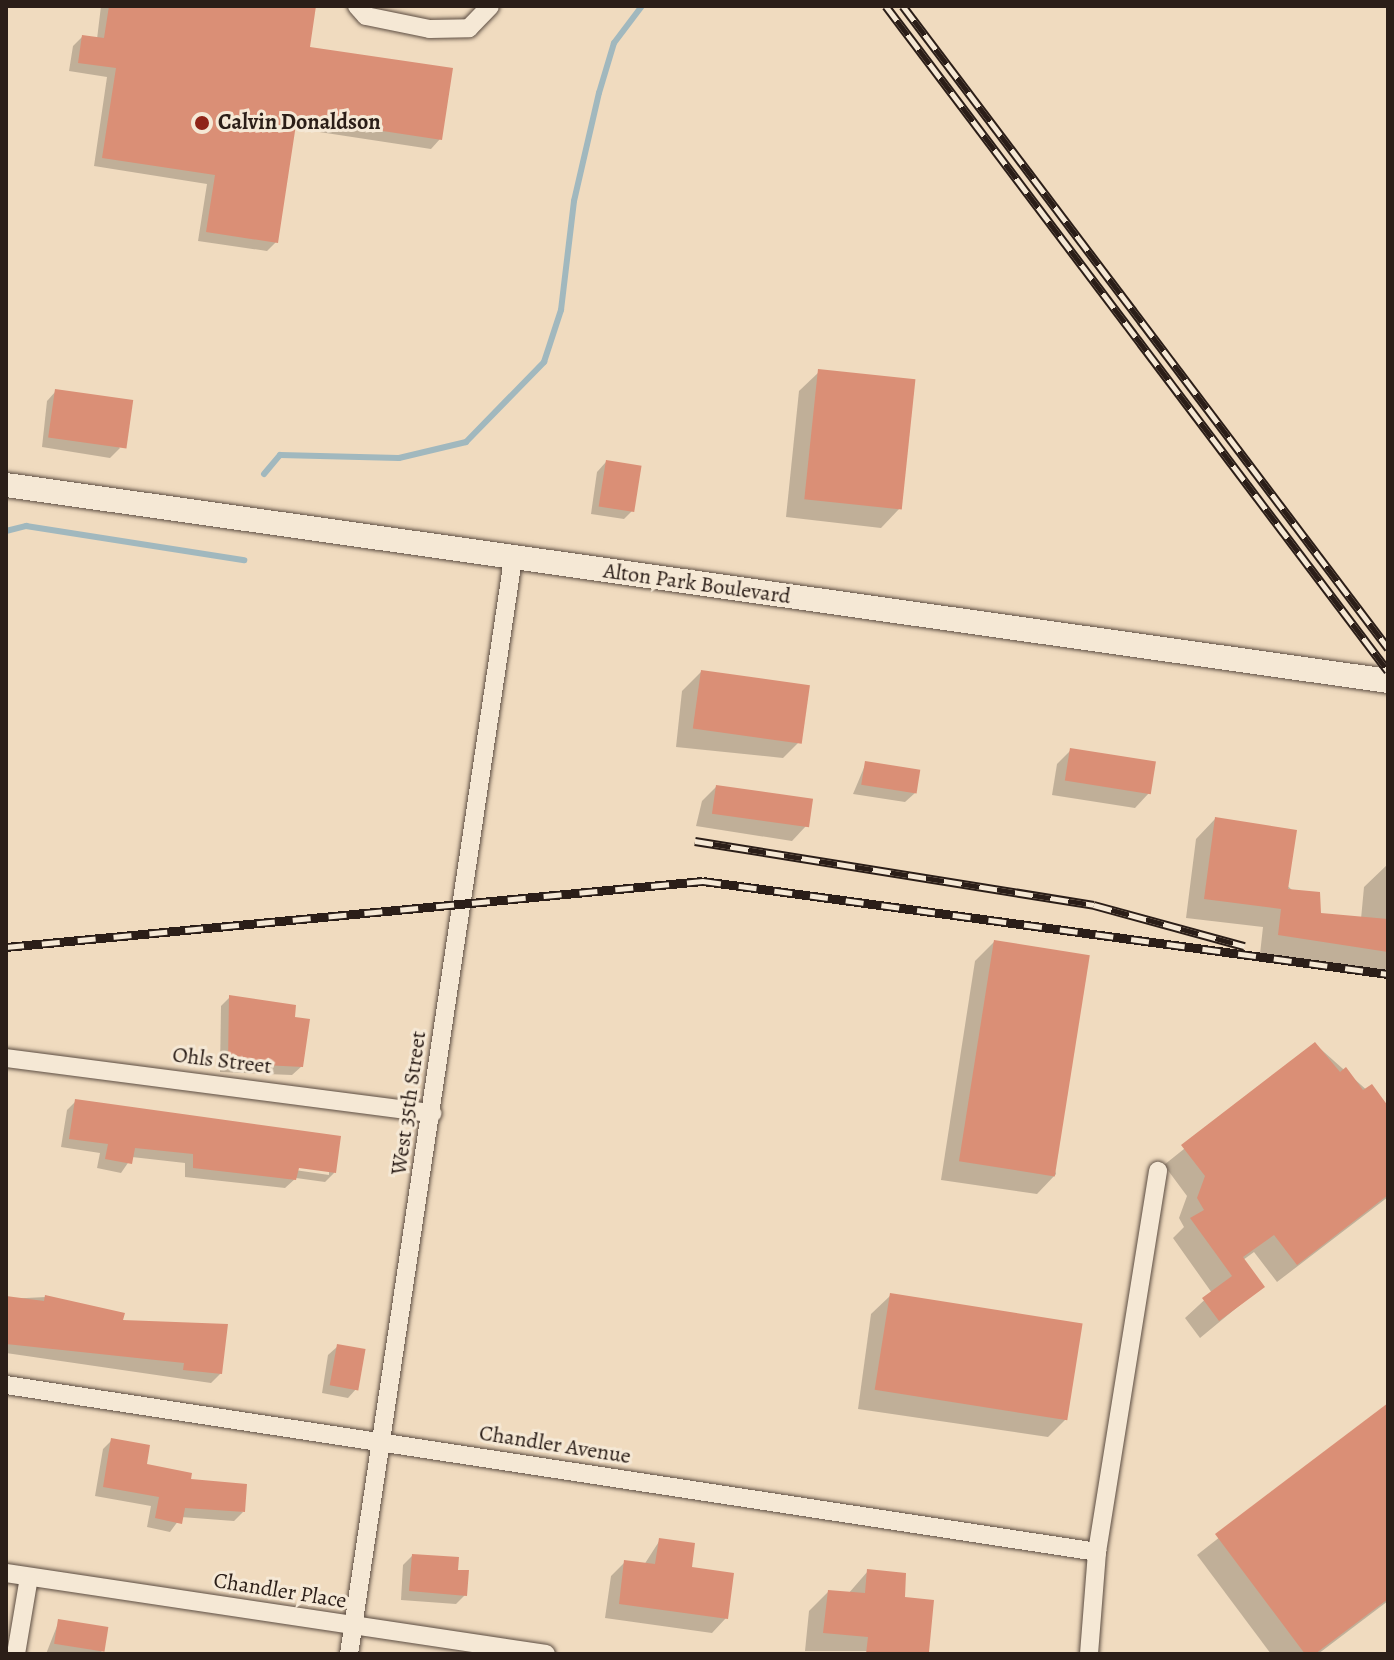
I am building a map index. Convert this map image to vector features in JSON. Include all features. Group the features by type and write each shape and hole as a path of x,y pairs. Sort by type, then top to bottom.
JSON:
{"main road":[{"name":"Alton Park Boulevard","path":"6,485 1388,681"}],"street":[{"path":"357,6 366,16 430,29 469,28 490,6"},
{"name":"West 35th Street","path":"349,1654 513,559"},
{"name":"Ohls Street","path":"6,1058 432,1113"},
{"path":"1089,1654 1097,1552 1158,1171"},
{"name":"Chandler Avenue","path":"6,1385 1097,1552"},
{"name":"Chandler Place","path":"6,1573 546,1654"},
{"path":"16,1654 29,1577"}],"building":[{"name":"Calvin Donaldson","path":"109,6 316,6 310,47 453,68 442,140 297,118 278,243 206,232 215,175 102,158 116,68 78,63 82,35 104,38"},
{"path":"818,369 915,379 902,510 804,499"},
{"path":"55,389 133,400 126,449 48,438"},
{"path":"606,460 642,466 634,512 599,506"},
{"path":"701,670 810,685 802,744 693,728"},
{"path":"1070,748 1156,762 1151,794 1065,781"},
{"path":"865,761 920,770 917,793 861,785"},
{"path":"716,785 813,799 809,827 712,814"},
{"path":"1215,817 1297,830 1288,889 1320,892 1321,913 1388,919 1388,952 1278,935 1281,909 1204,899"},
{"path":"994,940 1090,955 1055,1176 959,1161"},
{"path":"229,995 296,1005 295,1017 310,1019 303,1067 228,1063"},
{"path":"1315,1042 1340,1072 1346,1067 1363,1090 1372,1084 1388,1106 1388,1195 1297,1265 1274,1235 1243,1257 1265,1287 1219,1321 1202,1298 1232,1276 1190,1218 1204,1210 1197,1198 1205,1176 1181,1145"},
{"path":"75,1099 341,1136 336,1173 299,1168 296,1180 193,1168 193,1154 135,1148 132,1164 105,1159 108,1144 69,1139"},
{"path":"890,1293 1083,1324 1067,1420 875,1390"},
{"path":"45,1295 125,1313 123,1320 228,1324 222,1374 183,1370 184,1363 6,1344 6,1296 44,1301"},
{"path":"337,1344 366,1349 358,1390 330,1385"},
{"path":"1388,1403 1388,1599 1315,1654 1305,1654 1215,1534"},
{"path":"111,1438 150,1445 147,1464 192,1473 191,1479 247,1484 245,1512 185,1508 182,1524 155,1518 159,1497 103,1487"},
{"path":"659,1538 695,1543 692,1567 734,1573 728,1619 619,1604 624,1560 655,1564"},
{"path":"412,1554 459,1557 458,1570 469,1570 467,1596 409,1591"},
{"path":"867,1569 906,1573 905,1597 934,1600 929,1652 866,1654 868,1637 823,1633 828,1590 865,1593"},
{"path":"58,1619 108,1627 104,1652 54,1644"}],"waterway":[{"path":"264,474 280,455 399,458 466,442 544,362 561,310 574,201 599,93 614,43 642,6"},
{"path":"6,531 26,526 244,560"}],"railway":[{"path":"886,6 1388,671"},
{"path":"903,6 1388,648"},
{"path":"695,841 1094,905 1244,946"},
{"path":"6,947 703,881 1388,974"}],"place":[{"name":"Calvin Donaldson","path":"202,123"}]}
